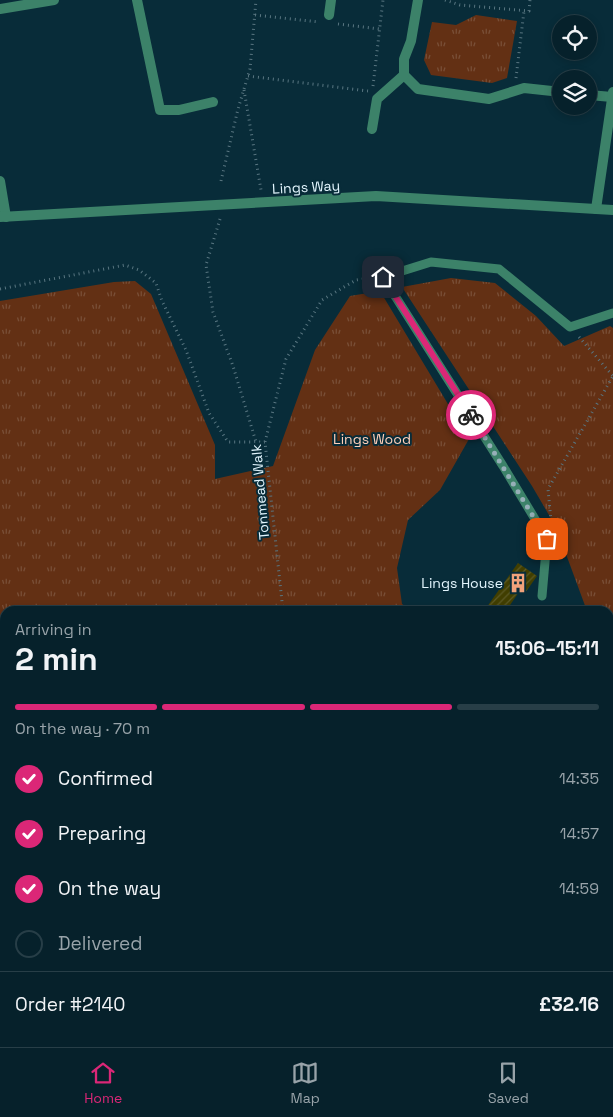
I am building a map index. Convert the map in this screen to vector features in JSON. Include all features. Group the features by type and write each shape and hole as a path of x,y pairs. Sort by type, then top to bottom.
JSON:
{"street":[{"path":"0,9 54,0"},
{"path":"137,0 160,110 179,110 213,102"},
{"path":"329,15 331,0"},
{"path":"418,0 411,41 404,59 404,75 418,89 489,99 524,88 552,91"},
{"path":"372,129 377,99 404,75"},
{"path":"596,209 613,92"},
{"path":"597,96 612,97"},
{"path":"0,180 3,217"},
{"name":"Lings Way","path":"3,217 376,196 613,210"}],"lane":[{"path":"542,596 547,539 504,466 383,277 431,262 499,269 570,327 613,313"}],"path":[{"path":"222,181 248,76 256,0"},
{"path":"248,76 372,92 383,0"},
{"path":"445,0 460,5 524,11 529,11 530,0"},
{"path":"514,91 524,11"},
{"path":"244,90 262,203"},
{"path":"220,219 206,265 213,312 233,366 256,442"},
{"path":"0,289 125,265 140,270 156,283 162,301 186,350 209,413 228,442 265,442"},
{"name":"Tonmead Walk","path":"281,606 265,442 286,359 322,300 356,280 383,277"},
{"path":"551,525 548,489 613,376 570,327"},
{"path":"535,606 542,596"}],"green space":[{"path":"476,15 517,21 507,78 492,83 431,75 424,60 432,22 456,25"},
{"path":"451,278 495,283 536,316 564,346 610,326 613,328 613,606 585,606 556,527 532,486 402,287"},
{"name":"Lings Wood","path":"135,281 151,294 215,445 215,479 273,466 315,350 350,296 380,291 469,439 440,490 408,520 397,568 402,604 405,606 0,606 0,301 114,282"}],"building":[{"name":"Lings House","path":"518,563 537,576 525,593 521,589 509,606 488,606"}],"way so far":[{"path":"471,415 547,539"}],"place":[{"name":"Lings House","path":"518,583"}],"route":[{"path":"383,277 471,415"}]}
